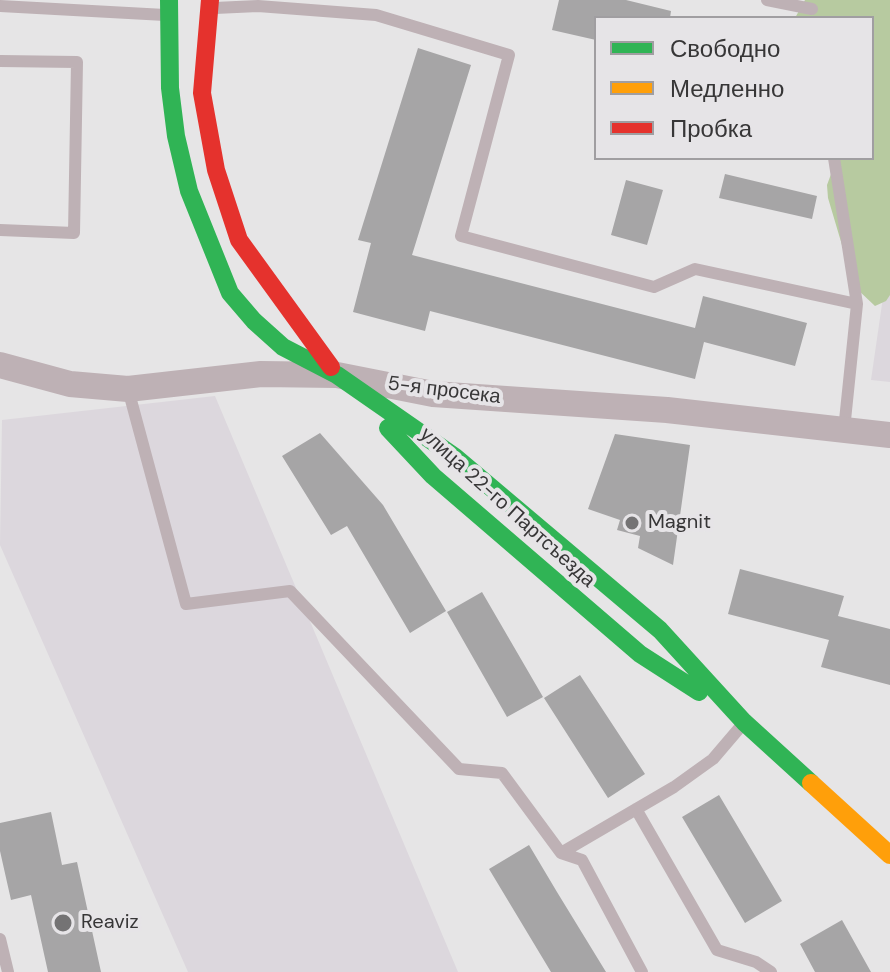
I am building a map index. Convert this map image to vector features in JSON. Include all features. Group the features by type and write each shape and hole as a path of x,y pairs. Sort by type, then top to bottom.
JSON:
{"main road":[{"path":"210,4 202,93 216,170 239,240 337,375"},
{"path":"169,8 170,88 176,136 189,191 230,293 254,321 283,347 337,375"},
{"name":"улица 22-го Партсъезда","path":"337,375 433,476 640,654 744,722"},
{"name":"улица 22-го Партсъезда","path":"337,375 455,457 660,630 744,722 890,855"}],"street":[{"name":"5-я просека","path":"0,365 70,384 128,389 261,374 337,375 433,394 667,410 890,435"}],"lane":[{"path":"767,0 813,9"},
{"path":"210,4 376,15 509,55 461,236 654,287 695,269 857,304"},
{"path":"0,6 169,8"},
{"path":"0,61 77,62 74,233 0,230"},
{"path":"834,160 857,304 844,430"},
{"path":"128,389 186,604 290,591 459,769 502,773 561,853 582,860 642,972"},
{"path":"561,853 674,787 713,759 744,722"},
{"path":"636,809 717,950 756,962 771,972"},
{"path":"0,939 8,972"}],"shaded area":[{"path":"890,249 890,382 871,380"},
{"path":"215,396 458,972 188,972 0,545 2,420"}],"green space":[{"path":"805,0 890,0 890,295 886,301 875,306 857,289 850,272 827,185 836,160 874,160 874,16 796,16"}],"building":[{"path":"559,0 626,0 671,11 670,16 594,16 594,40 552,30"},
{"path":"418,48 471,65 412,255 695,328 703,296 807,323 795,366 704,342 695,379 430,311 425,331 353,312 371,243 358,240"},
{"path":"725,174 817,196 812,219 719,198"},
{"path":"626,180 663,190 647,245 611,235"},
{"path":"320,433 383,505 446,611 410,633 347,526 331,535 282,456"},
{"path":"615,434 690,445 673,565 638,548 640,536 617,530 620,520 588,509"},
{"path":"740,569 844,596 838,616 890,629 890,685 821,667 829,640 728,614"},
{"path":"482,592 543,697 507,717 447,612"},
{"path":"580,675 645,774 608,798 544,698"},
{"path":"719,795 782,901 745,923 682,817"},
{"path":"51,812 62,865 77,862 101,972 48,972 31,895 11,900 0,851 0,823"},
{"path":"529,845 606,972 551,972 489,869"},
{"path":"842,920 871,972 815,972 800,944"}],"traffic: fast":[{"path":"169,0 170,88 176,136 189,191 230,293 254,321 283,347 337,375 455,457 660,630 744,722 811,783"},
{"path":"388,428 433,476 640,654 699,692"}],"traffic: slow":[{"path":"811,783 890,855"}],"traffic: jam":[{"path":"210,0 202,93 216,170 239,240 331,367"}],"place":[{"name":"Magnit","path":"632,523"},
{"name":"Reaviz","path":"63,923"}]}
